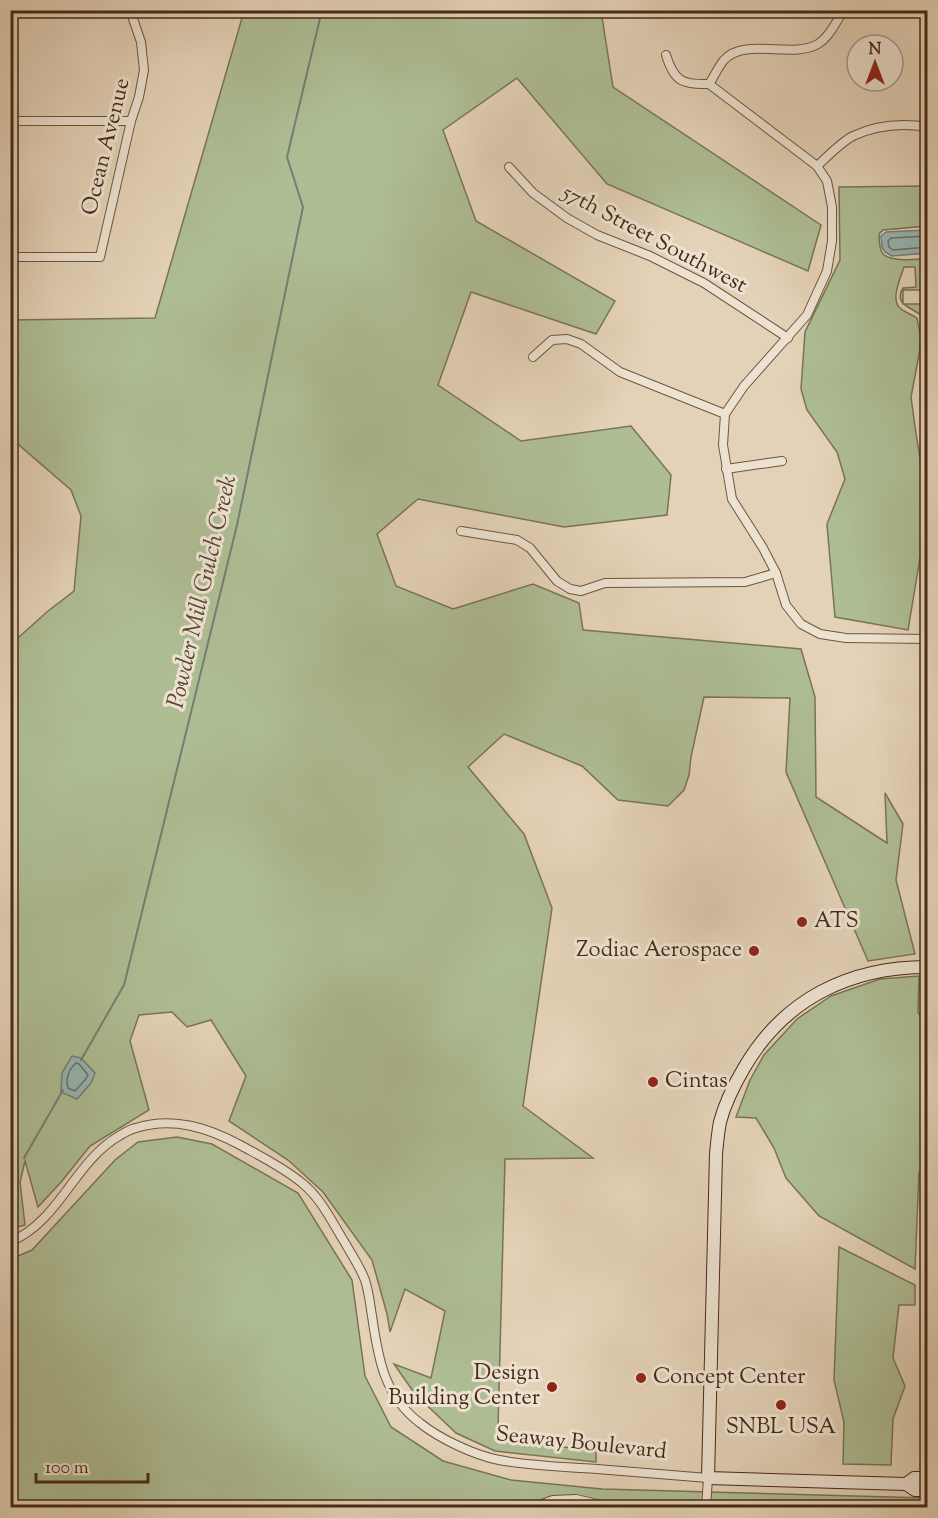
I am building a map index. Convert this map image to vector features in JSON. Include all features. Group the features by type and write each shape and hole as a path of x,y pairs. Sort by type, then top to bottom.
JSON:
{"street":[{"name":"Ocean Avenue","path":"10,257 100,257 144,70 141,42 130,10"},
{"path":"709,84 725,59 743,50 806,49 820,43 839,18"},
{"path":"666,55 671,71 678,78 692,85 709,84 817,166 827,181 832,207 832,241 826,271 807,315 744,386 724,414 723,445 732,499 776,573 786,605 801,624 820,634 846,638 927,639"},
{"path":"10,121 131,121"},
{"path":"817,166 852,137 882,126 911,124 927,127"},
{"name":"57th Street Southwest","path":"509,167 532,193 567,218 597,235 650,256 704,283 788,338"},
{"path":"533,357 552,340 567,339 581,344 620,372 724,414"},
{"path":"726,469 782,461"},
{"path":"461,531 517,540 530,548 557,581 570,589 581,591 605,583 745,582 776,573"},
{"path":"706,1508 716,1154 720,1122 727,1101 735,1083 765,1036 802,1003 852,978 900,967 927,967"},
{"name":"Seaway Boulevard","path":"10,1242 34,1229 49,1214 98,1152 110,1142 133,1128 172,1123 189,1125 232,1141 301,1182 313,1194 354,1258 364,1278 379,1361 396,1400 420,1424 470,1452 499,1460 568,1467 708,1478 906,1484 915,1490 927,1490"},
{"name":"Seaway Boulevard","path":"906,1484 914,1478 927,1478"},
{"path":"531,1508 553,1500 576,1499 614,1508"}],"green space":[{"path":"244,11 601,11 613,87 821,225 808,271 607,184 517,78 443,130 476,221 615,301 596,334 471,292 438,385 521,441 631,426 671,475 667,515 564,527 418,499 377,534 396,586 453,609 533,584 579,603 583,630 801,649 815,697 816,797 887,843 885,793 903,824 896,880 915,954 868,961 786,772 790,698 704,697 689,775 684,790 668,806 618,800 582,766 504,734 468,767 524,834 552,908 523,1106 593,1158 505,1159 498,1428 527,1444 596,1450 596,1462 495,1451 456,1433 415,1394 394,1364 431,1378 445,1311 405,1289 390,1332 372,1260 323,1192 288,1160 229,1121 246,1076 211,1020 187,1027 172,1012 139,1015 130,1041 149,1110 90,1146 38,1207 25,1161 20,1182 25,1225 11,1229 11,644 74,591 81,516 71,490 19,445 11,427 10,320 155,318"},
{"path":"927,186 927,226 883,230 879,234 881,250 887,257 904,260 927,258 924,276 922,276 922,296 920,290 903,290 903,303 900,297 903,288 916,287 915,267 904,267 896,294 900,308 917,318 920,333 920,349 911,397 927,498 927,516 908,630 835,617 827,524 845,479 837,452 807,410 801,389 805,332 840,260 839,187"},
{"path":"921,298 927,299 924,317 905,305 921,304"},
{"path":"919,976 918,1012 925,1024 923,1096 927,1106 928,1171 919,1173 915,1269 819,1216 786,1178 774,1148 756,1118 736,1117 750,1080 764,1055 797,1019 831,996 880,979"},
{"path":"177,1137 212,1144 298,1193 352,1280 365,1376 391,1427 443,1461 511,1480 602,1489 928,1498 927,1508 11,1508 11,1259 32,1250 115,1160 138,1142"},
{"path":"839,1247 915,1285 915,1305 899,1305 893,1358 905,1386 893,1419 891,1465 843,1464 844,1422 834,1380"}],"water":[{"path":"927,230 927,253 892,256 882,247 881,236 886,232"},
{"path":"72,1056 81,1058 95,1073 91,1083 77,1099 61,1092 62,1073"}],"waterway":[{"name":"Powder Mill Gulch Creek","path":"81,1060 124,985 237,525 303,207 287,157 322,10"},
{"name":"Powder Mill Gulch Creek","path":"24,1158 63,1090"}],"place":[{"name":"ATS","path":"802,922"},
{"name":"Zodiac Aerospace","path":"754,951"},
{"name":"Cintas","path":"653,1082"},
{"name":"Concept Center","path":"641,1378"},
{"name":"Design Building Center","path":"552,1387"},
{"name":"SNBL USA","path":"781,1405"}]}
